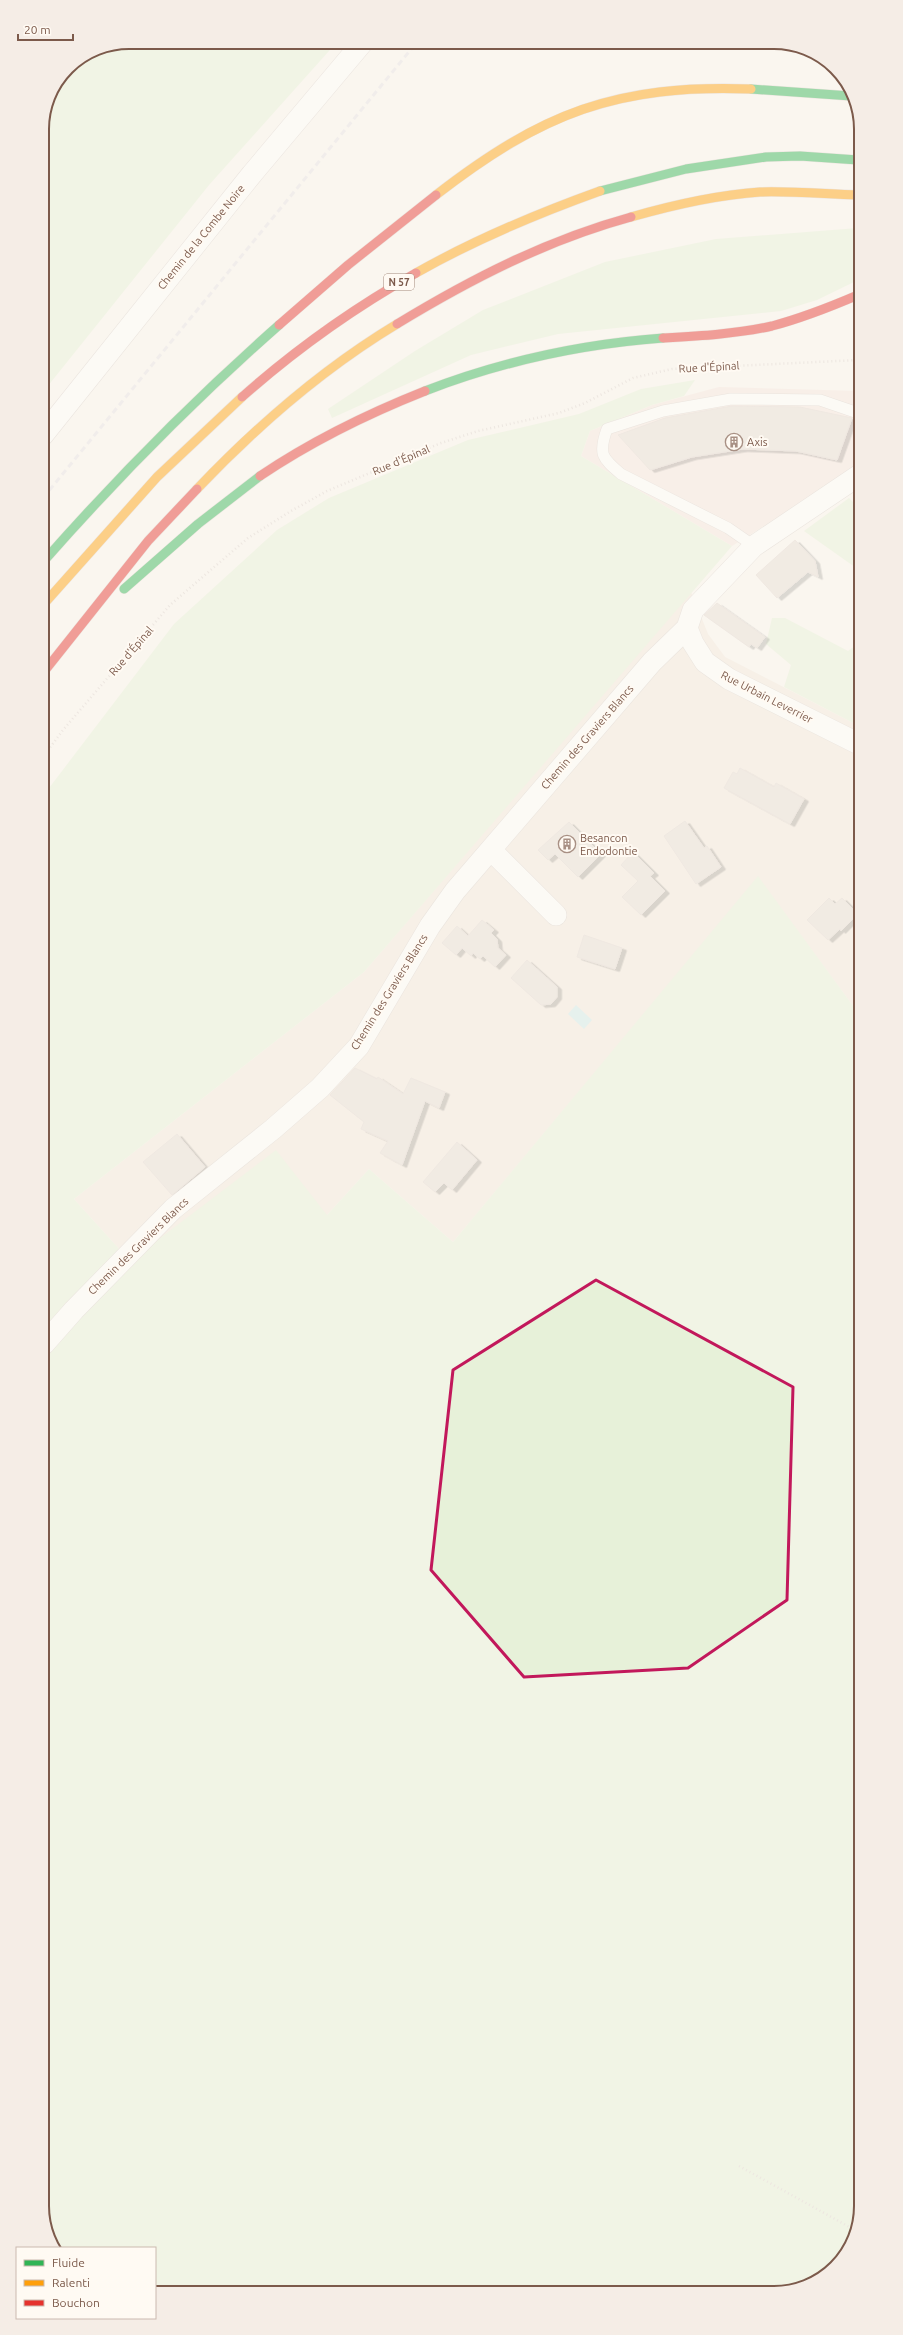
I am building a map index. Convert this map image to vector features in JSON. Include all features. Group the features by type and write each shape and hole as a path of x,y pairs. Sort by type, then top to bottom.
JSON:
{"highway":[{"path":"49,555 122,473 180,414 252,347 310,296 422,206 474,168 521,137 559,117 600,102 647,92 679,88 723,87 846,96"},
{"name":"N 57","path":"49,598 125,511 174,459 247,392 287,358 337,321 424,267 495,231 591,192 626,182 698,166 769,157 854,160"},
{"path":"49,666 84,624 153,535 200,484 248,438 303,391 358,349 447,295 508,263 570,237 670,206 771,192 854,195"},
{"path":"84,624 199,522 253,481 303,449 390,405 451,382 516,363 628,341 680,338 770,326 806,316 854,297"}],"street":[{"name":"Chemin de la Combe Noire","path":"49,428 252,174 357,49"},
{"path":"687,628 693,610 754,546 854,479"},
{"name":"Rue Urbain Leverrier","path":"687,628 693,643 705,662 729,679 854,742"},
{"name":"Chemin des Graviers Blancs","path":"49,1338 74,1310 173,1209 273,1129 314,1093 359,1046 430,926 455,891 652,662 687,628"},
{"path":"491,850 556,915"}],"lane":[{"path":"754,546 728,528 621,474 606,461 602,450 601,445 607,429 663,411 731,399 820,400 854,412"}],"path":[{"name":"Rue d'Épinal","path":"49,749 63,730 170,605 248,538 291,511 327,491 441,443 478,430 559,413 584,403 633,378 672,369 854,360"},
{"path":"739,2166 851,2228"}],"highlighted area":[{"path":"596,1280 793,1387 787,1600 688,1668 524,1677 431,1570 453,1370"}],"shaded area":[{"path":"719,387 854,391 854,470 732,546 581,456 590,431 652,405"},
{"path":"691,592 708,634 725,657 854,723 854,1007 758,877 453,1242 369,1169 327,1215 130,1261 74,1199 364,972"}],"green space":[{"path":"124,49 331,49 209,185 49,385 49,124 55,99 69,76 80,66 99,55"},
{"path":"854,228 854,282 817,300 781,311 558,334 471,355 332,418 328,409 415,351 483,310 605,262 716,239"},
{"path":"695,380 684,396 652,405 590,431 581,456 732,546 364,972 74,1199 130,1261 276,1150 327,1215 369,1169 453,1242 758,876 854,1007 854,2206 850,2231 843,2246 827,2266 804,2280 774,2286 156,2286 156,2247 61,2247 52,2226 49,2206 49,788 174,624 277,530 329,498 468,440 579,414 641,389"},
{"path":"849,498 854,503 854,566 804,531"},
{"path":"772,618 785,618 848,651 854,647 854,723 784,687 791,665 766,644"}],"water":[{"path":"576,1005 592,1020 584,1029 568,1014"}],"building":[{"name":"Axis","path":"732,406 800,407 852,418 837,460 796,451 743,449 692,457 650,470 618,435 665,418"},
{"path":"795,540 815,561 818,577 808,572 777,598 756,575"},
{"path":"717,603 765,637 757,648 751,644 749,647 704,615"},
{"path":"740,768 774,787 776,783 804,799 790,824 724,788 733,772 737,774"},
{"path":"685,821 704,848 707,846 721,867 696,884 664,836"},
{"name":"Besancon Endodontie","path":"569,822 601,854 578,877 555,854 548,860 538,850"},
{"path":"633,852 654,873 650,876 665,891 641,915 622,897 638,881 621,865"},
{"path":"829,898 835,904 842,898 854,910 854,918 841,931 840,929 828,940 807,920"},
{"path":"482,920 494,930 491,933 497,939 498,948 506,955 495,967 483,956 480,959 473,953 471,956 462,948 456,955 442,943 457,926 468,936"},
{"path":"584,935 622,948 615,969 577,957"},
{"path":"527,960 557,987 557,997 551,1004 541,1005 511,978"},
{"path":"355,1068 377,1079 378,1077 403,1094 411,1078 445,1092 439,1108 425,1101 402,1165 380,1153 388,1141 361,1129 364,1122 330,1095"},
{"path":"177,1134 205,1167 172,1195 143,1162"},
{"path":"457,1142 477,1160 452,1190 444,1183 435,1192 423,1182"}],"railway":[{"path":"49,491 411,49"}],"traffic: fast":[{"path":"751,89 846,96"},
{"path":"600,191 686,169 766,157 800,156 854,160"},
{"path":"49,555 99,500 157,440 217,381 279,325"},
{"path":"425,391 482,371 542,356 602,345 663,338"},
{"path":"124,589 198,524 260,476"}],"traffic: slow":[{"path":"436,195 474,167 511,143 547,124 583,109 620,99 660,92 703,89 751,89"},
{"path":"416,273 461,249 506,228 600,191"},
{"path":"631,217 695,201 744,193 785,192 854,195"},
{"path":"197,489 242,444 291,400 343,360 397,324"},
{"path":"49,598 157,477 242,397"}],"traffic: jam":[{"path":"279,325 348,265 436,195"},
{"path":"397,324 481,276 510,262 569,237 631,217"},
{"path":"242,397 304,346 326,330 393,286 416,273"},
{"path":"663,338 731,333 772,326 816,312 854,297"},
{"path":"260,476 300,451 340,429 425,391"},
{"path":"49,665 148,541 197,489"}],"place":[{"name":"Axis","path":"734,442"},
{"name":"Besancon Endodontie","path":"567,844"}]}
